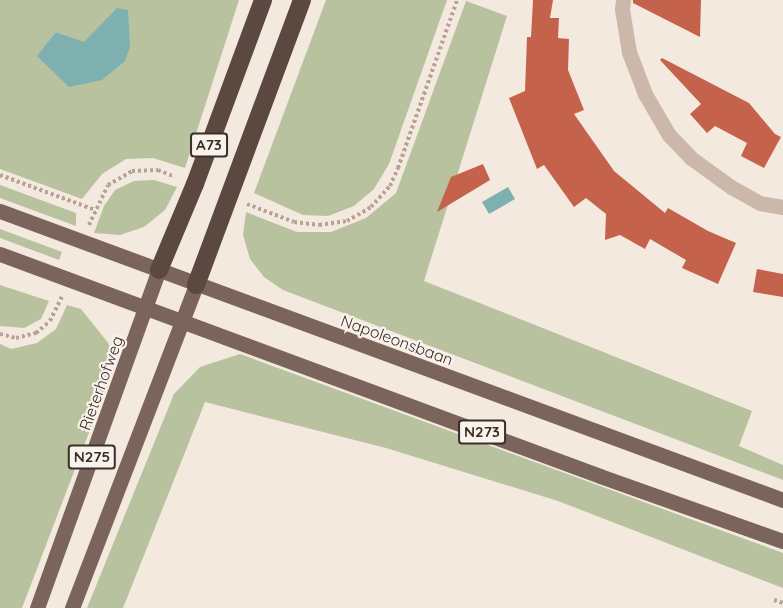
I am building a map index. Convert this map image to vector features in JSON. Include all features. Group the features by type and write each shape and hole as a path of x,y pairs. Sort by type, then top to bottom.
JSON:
{"highway":[{"name":"A73","path":"159,270 195,184 263,0"},
{"name":"A73","path":"196,285 302,0"}],"main road":[{"name":"Napoleonsbaan","path":"0,211 783,500"},
{"name":"N273","path":"0,254 600,476 783,541"},
{"name":"Rieterhofweg","path":"37,608 148,307 159,270"},
{"name":"N275","path":"72,608 196,285"}],"street":[{"path":"623,0 622,9 629,52 645,94 669,135 691,158 731,187 760,203 783,207"}],"path":[{"path":"230,198 294,222 319,225 347,220 371,207 390,186 398,168 457,0"},
{"path":"0,175 95,210 108,185 132,171 158,170 195,184"},
{"path":"774,600 783,603"}],"green space":[{"path":"0,0 239,0 185,168 153,158 126,159 102,174 82,199 0,169","holes":["56,32 83,42 38,57"]},
{"path":"326,0 447,0 389,164 374,189 354,206 328,216 303,215 254,193"},
{"path":"466,1 507,16 424,281 752,411 739,446 783,465 783,480 283,290 264,277 250,259 243,235 246,212 297,232 331,232 366,218 396,193"},
{"path":"154,180 177,187 165,210 144,227 120,235 94,233 104,206 115,190 134,181"},
{"path":"0,185 76,213 76,226 0,198"},
{"path":"0,229 62,252 59,260 0,238"},
{"path":"0,285 49,301 41,319 24,328 0,326"},
{"path":"67,305 81,309 109,344 109,380 22,608 0,608 0,344 11,349 37,343 56,329"},
{"path":"240,354 783,553 783,588 558,501 386,448 205,402 123,608 87,608 174,394 200,367"}],"water":[{"path":"117,8 128,10 130,47 125,61 102,80 69,87 37,56 56,32 84,42"},
{"path":"508,187 515,199 489,214 482,202"}],"building":[{"path":"533,0 553,0 550,18 559,18 558,38 569,39 568,70 584,110 574,114 614,171 665,213 668,208 708,231 736,243 718,284 682,268 686,260 650,239 645,249 620,235 605,240 606,214 586,198 574,207 544,165 537,169 509,98 525,91 527,37 531,37"},
{"path":"633,0 701,0 700,37 633,3"},
{"path":"662,58 749,103 775,134 781,137 764,168 741,156 747,143 715,126 707,133 690,114 701,104 660,60"},
{"path":"483,164 490,180 437,212 451,177"},
{"path":"757,269 783,274 783,297 753,292"}]}
